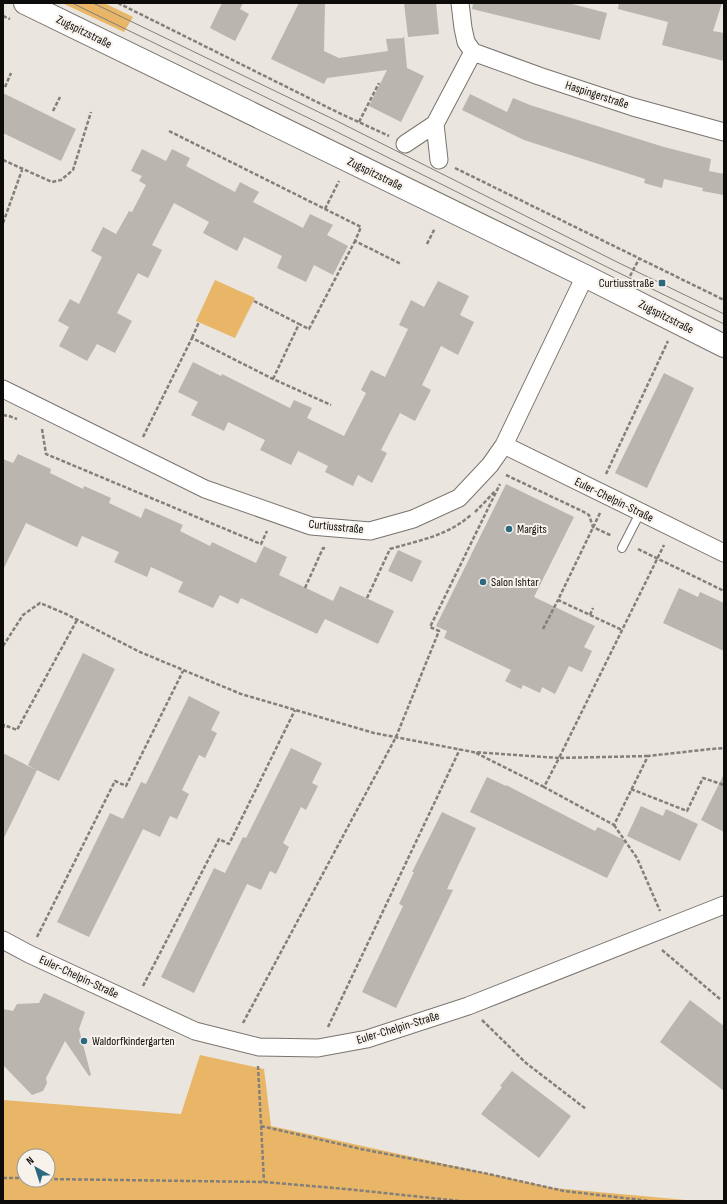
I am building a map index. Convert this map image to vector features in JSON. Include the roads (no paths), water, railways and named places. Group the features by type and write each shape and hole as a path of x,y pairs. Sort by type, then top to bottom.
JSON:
{"street":[{"name":"Zugspitzstraße","path":"25,3 585,276 724,346"},
{"path":"406,144 435,124 473,52 466,42 460,3"},
{"name":"Haspingerstraße","path":"473,52 539,76 633,107 724,132"},
{"path":"435,124 439,160"},
{"name":"Curtiusstraße","path":"3,389 205,489 311,526 370,531 413,520 459,498 490,465 504,446 585,276"},
{"name":"Euler-Chelpin-Straße","path":"504,446 724,553"},
{"name":"Euler-Chelpin-Straße","path":"3,940 29,954 195,1031 260,1047 318,1048 366,1039 468,1006 724,905"}],"lane":[{"path":"624,546 640,513"}],"tram line":[{"path":"72,3 329,128 724,324"},
{"path":"93,3 333,119 615,261 724,314"}],"place":[{"name":"Curtiusstraße","path":"662,283"},
{"name":"Margits","path":"509,529"},
{"name":"Salon Ishtar","path":"483,582"},
{"name":"Waldorfkindergarten","path":"84,1041"}]}
